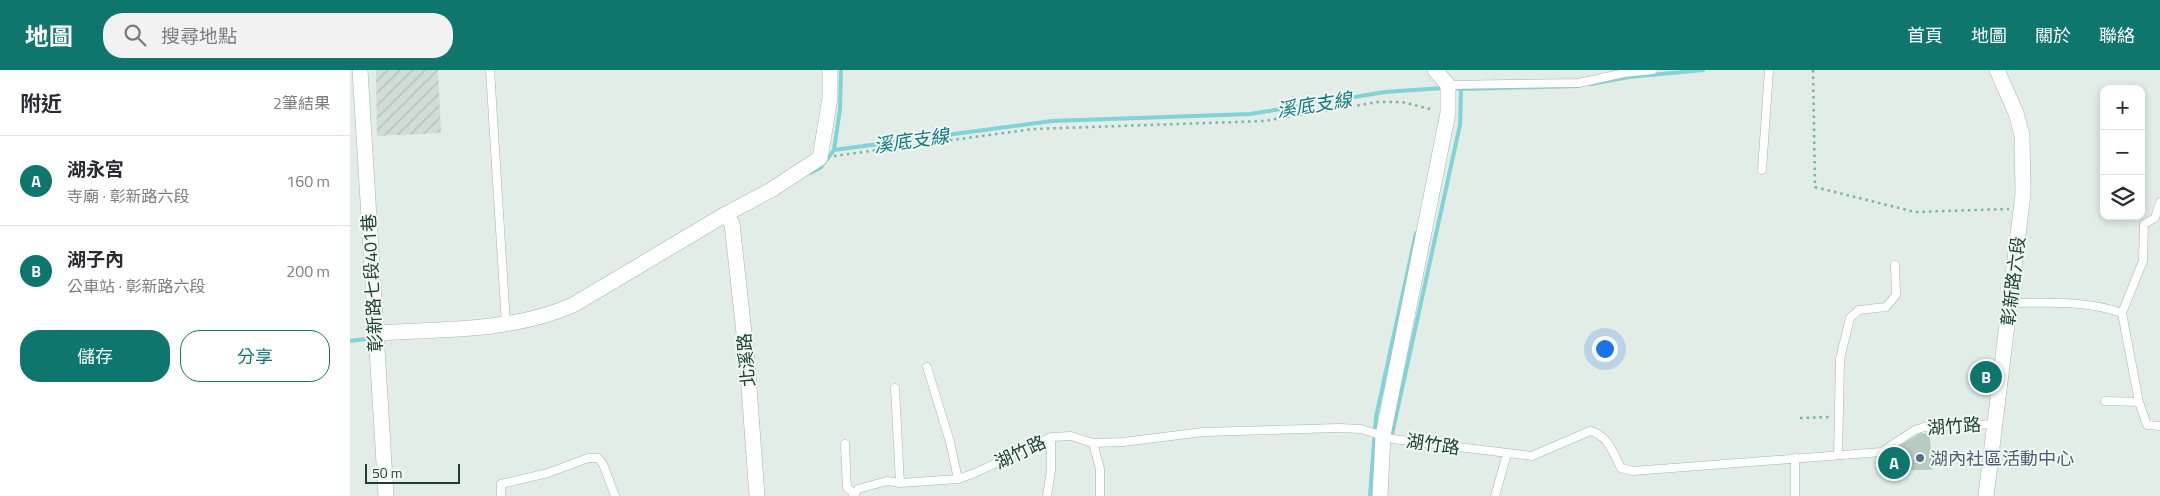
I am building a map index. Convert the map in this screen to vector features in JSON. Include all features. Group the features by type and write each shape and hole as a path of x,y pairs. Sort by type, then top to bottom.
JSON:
{"street":[{"name":"彰新路七段401巷","path":"360,70 386,496"},
{"path":"375,333 506,324 551,315 574,306 729,219 820,158 830,98 830,70"},
{"path":"1380,496 1383,435 1448,112 1448,85 1435,70"},
{"name":"彰新路六段","path":"1986,496 2022,208 2024,164 2022,135 2016,113 1997,70"},
{"name":"北溪路","path":"729,219 747,360 757,496"}],"lane":[{"path":"490,70 506,324"},
{"path":"1448,85 1579,83 1624,73 1653,70"},
{"path":"1762,170 1769,70"},
{"path":"2160,202 2155,218 2144,224 2143,261 2122,314 2139,402 2147,425 2160,426"},
{"path":"1838,455 1840,359 1850,318 1859,310 1886,307 1896,295 1895,265"},
{"path":"2011,303 2083,303 2107,308 2122,314"},
{"path":"927,367 950,442 958,479"},
{"path":"895,388 900,484"},
{"path":"2105,401 2139,402"},
{"name":"湖竹路","path":"854,495 858,489 887,480 900,484 958,479 975,473 1051,437 1071,436 1093,443 1175,437 1203,432 1330,428 1361,430 1393,438 1532,456 1590,431 1600,433 1605,438 1621,468 1633,471 1881,452 1915,430 1924,427 1996,424"},
{"path":"1047,496 1051,470 1051,437"},
{"path":"1093,443 1100,469 1100,496"},
{"path":"845,444 848,488 854,495"},
{"path":"1495,496 1507,454"},
{"path":"501,496 501,484 548,473 588,458 598,458 603,464 615,496"},
{"path":"1794,458 1795,496"}],"path":[{"path":"1813,70 1815,187 1915,212 2022,208"},
{"path":"820,158 1033,129 1264,121 1378,102 1402,102 1448,112"},
{"path":"1800,418 1839,417"}],"shaded area":[{"path":"376,70 438,70 441,133 377,136"}],"building":[{"path":"1920,434 1929,434 1932,469 1878,471 1879,458"}],"waterway":[{"name":"溪底支線","path":"841,70 840,109 834,150 1052,121 1250,114 1385,92 1443,88"},
{"path":"1591,84 1629,77 1703,70"},
{"path":"1461,89 1579,86"},
{"name":"溪底支線","path":"1391,439 1460,125 1461,89 1453,88"},
{"path":"810,173 820,168 834,150"},
{"path":"1370,496 1376,417 1416,233"},
{"path":"350,341 373,338"}],"place":[{"name":"湖子內","path":"1986,377"},
{"name":"湖內社區活動中心","path":"1920,458"},
{"name":"湖永宮","path":"1894,463"}]}
